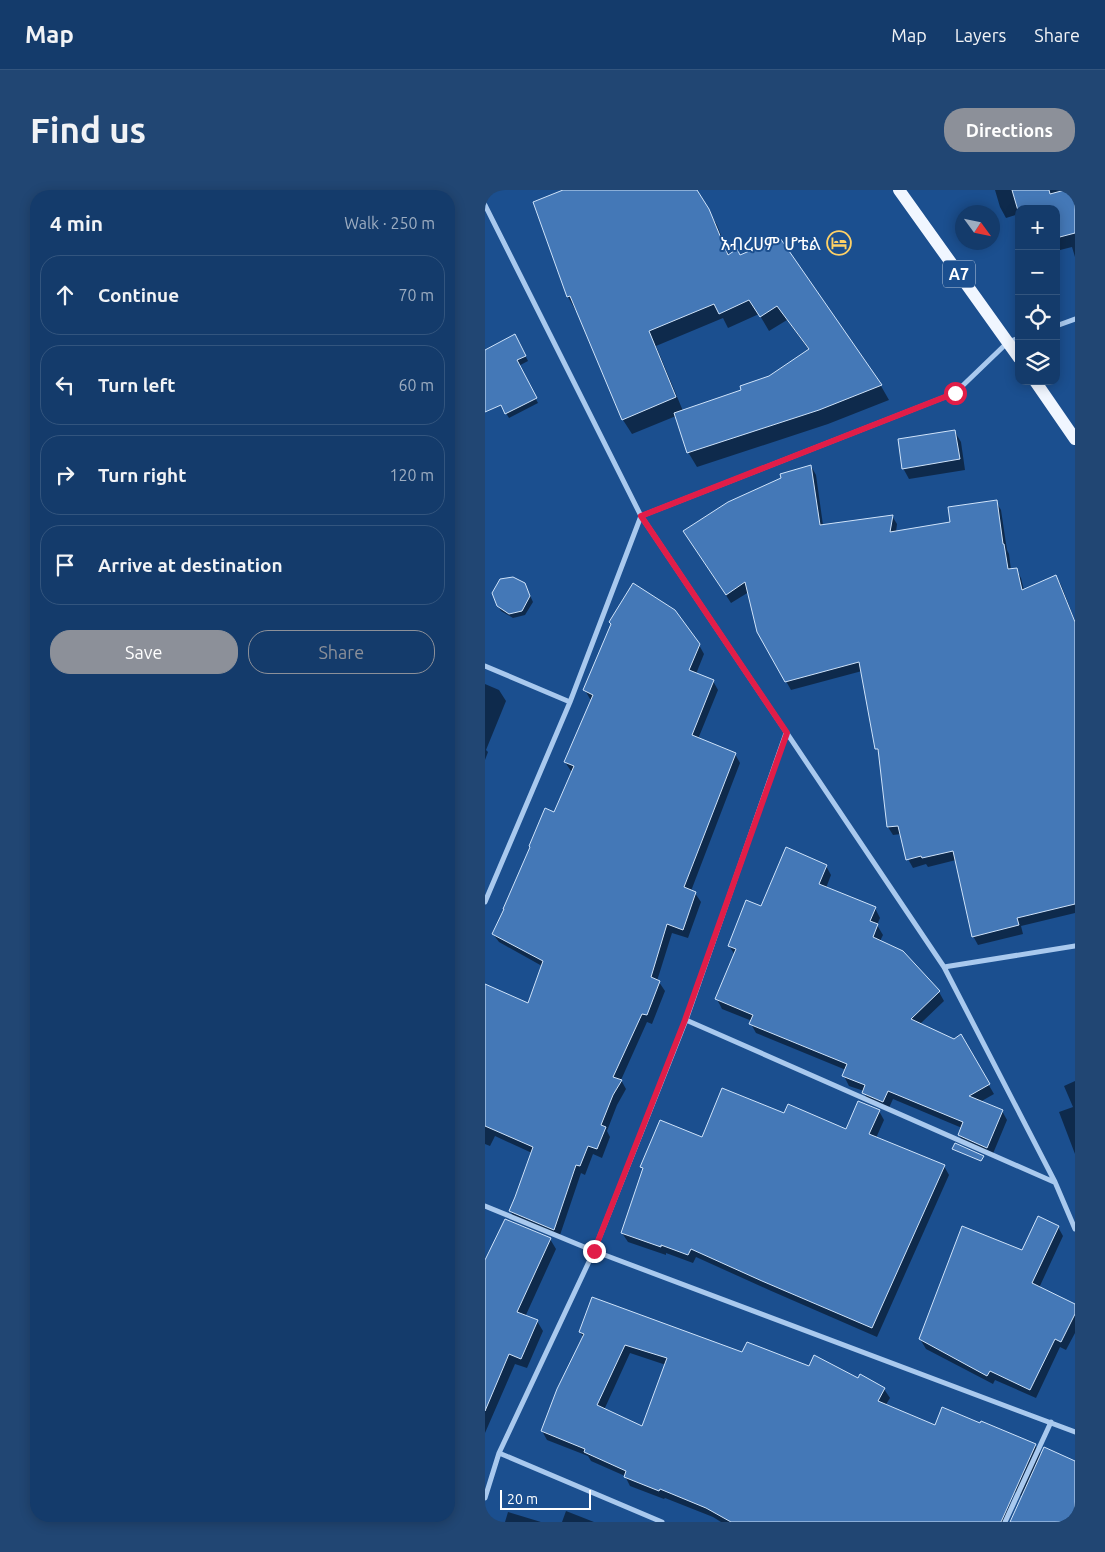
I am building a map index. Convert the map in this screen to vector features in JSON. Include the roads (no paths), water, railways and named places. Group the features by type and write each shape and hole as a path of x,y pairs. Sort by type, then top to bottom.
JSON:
{"main road":[{"name":"A7","path":"899,190 1013,340"},
{"path":"1038,385 1075,439"}],"street":[{"path":"485,204 641,516 944,967 1055,1182 1075,1229"},
{"path":"1060,325 1075,319"},
{"path":"485,902 570,702 641,516 955,393 1013,340"},
{"path":"485,666 570,702"},
{"path":"485,1498 499,1453 594,1251 685,1020 787,733"},
{"path":"944,967 1075,946"},
{"path":"685,1020 1055,1182"},
{"path":"485,1206 594,1251 1075,1432"},
{"path":"1005,1522 1051,1422"},
{"path":"499,1453 662,1522"}],"place":[{"name":"አብረሀም ሆቴል","path":"839,243"}]}
